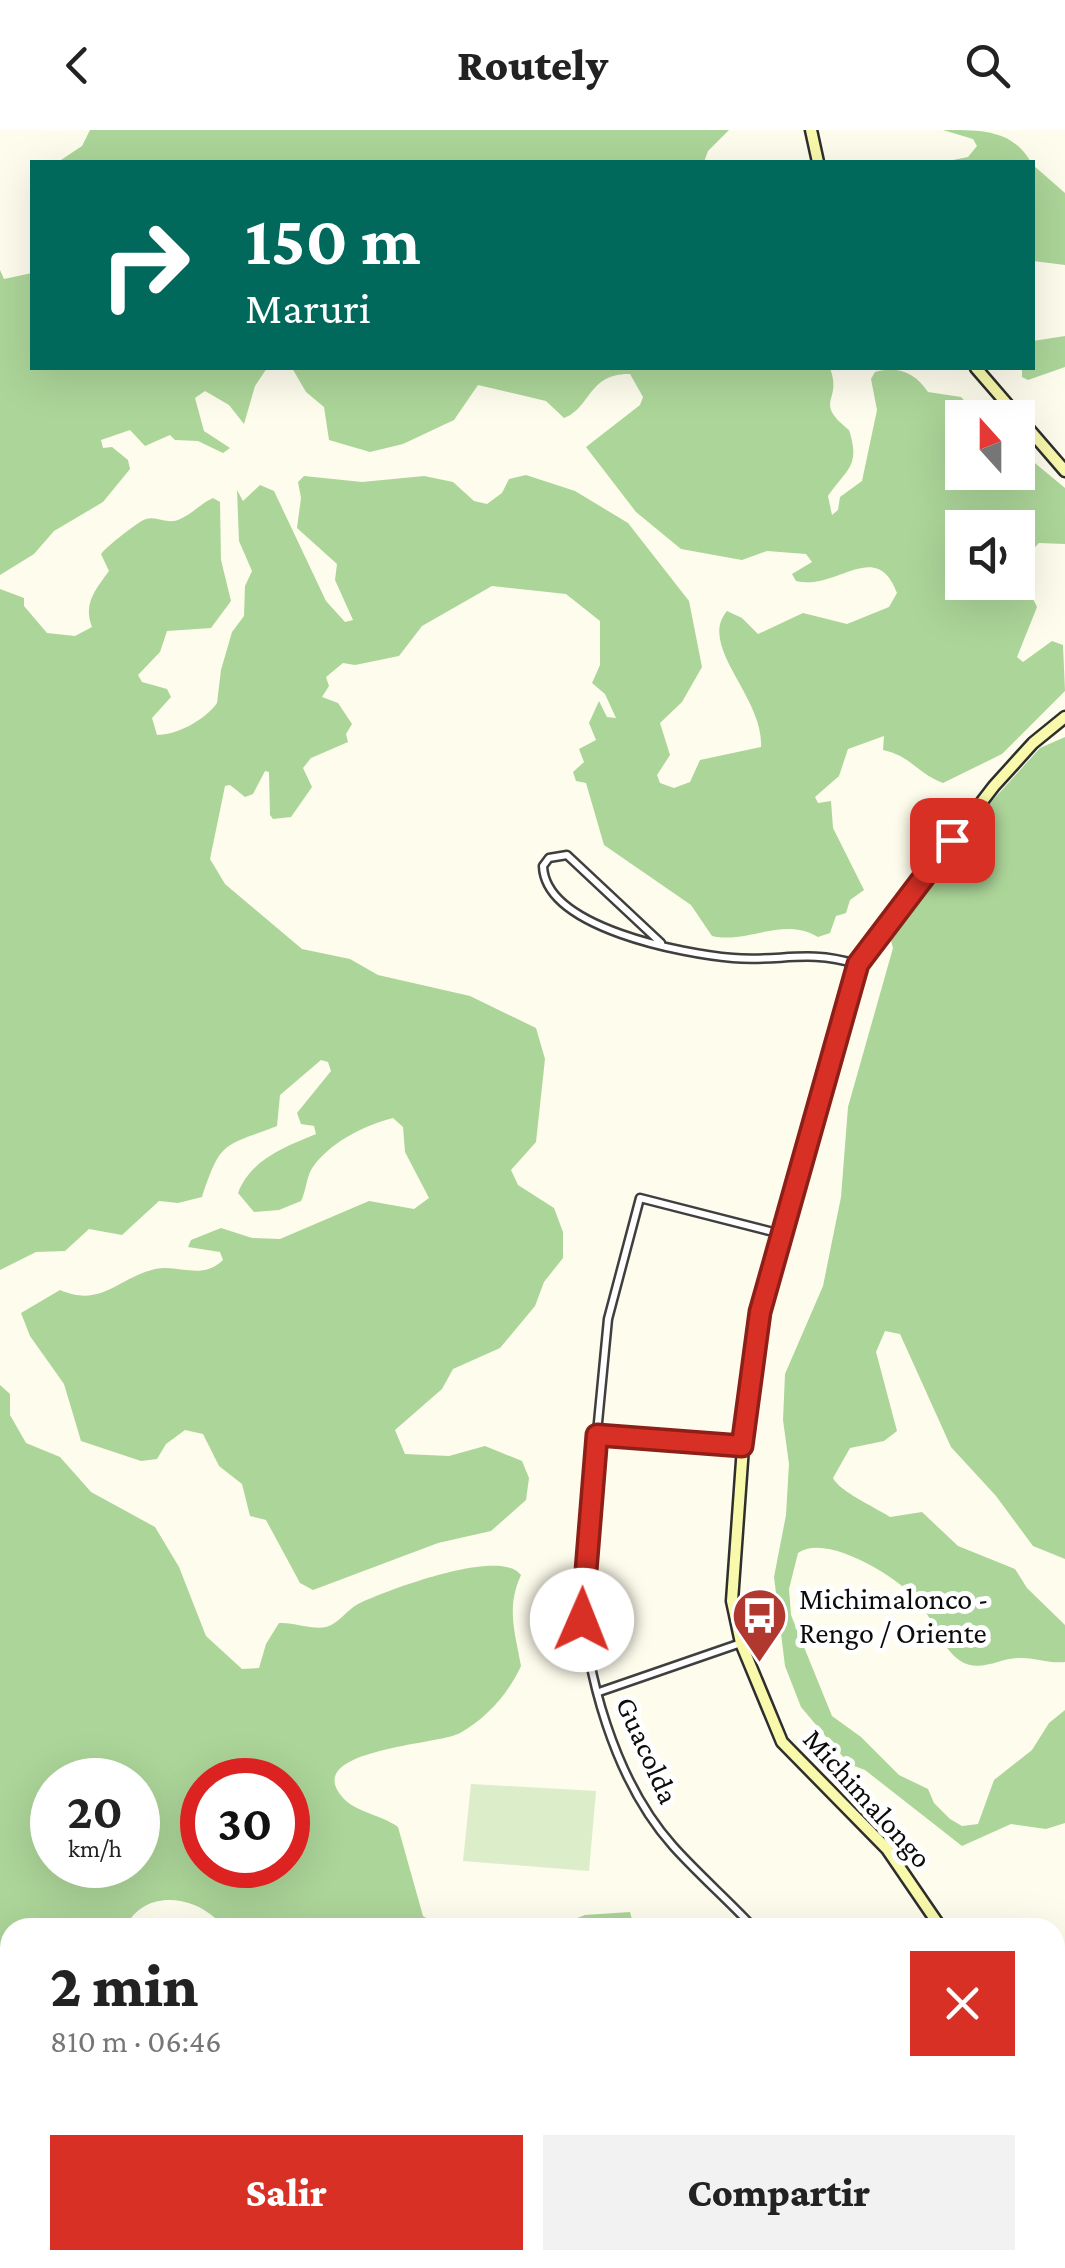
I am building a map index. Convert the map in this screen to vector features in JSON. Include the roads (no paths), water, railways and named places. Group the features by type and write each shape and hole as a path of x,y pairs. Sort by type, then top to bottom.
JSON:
{"main road":[{"path":"811,130 818,160"},
{"path":"978,370 1065,471"},
{"name":"Michimalongo","path":"933,1918 887,1849 782,1742 742,1643 732,1601 751,1353 858,964 994,786 1033,743 1065,717"}],"street":[{"path":"660,943 567,855 556,854 543,866 547,885 586,923 660,943 739,959 806,953 858,964"},
{"name":"Guacolda","path":"744,1918 672,1845 631,1778 598,1692 582,1620 582,1588 608,1318 640,1198 781,1234"},
{"path":"597,1435 742,1446"},
{"path":"598,1692 742,1643"}],"place":[{"name":"Michimalonco - Rengo / Oriente","path":"760,1664"}]}
